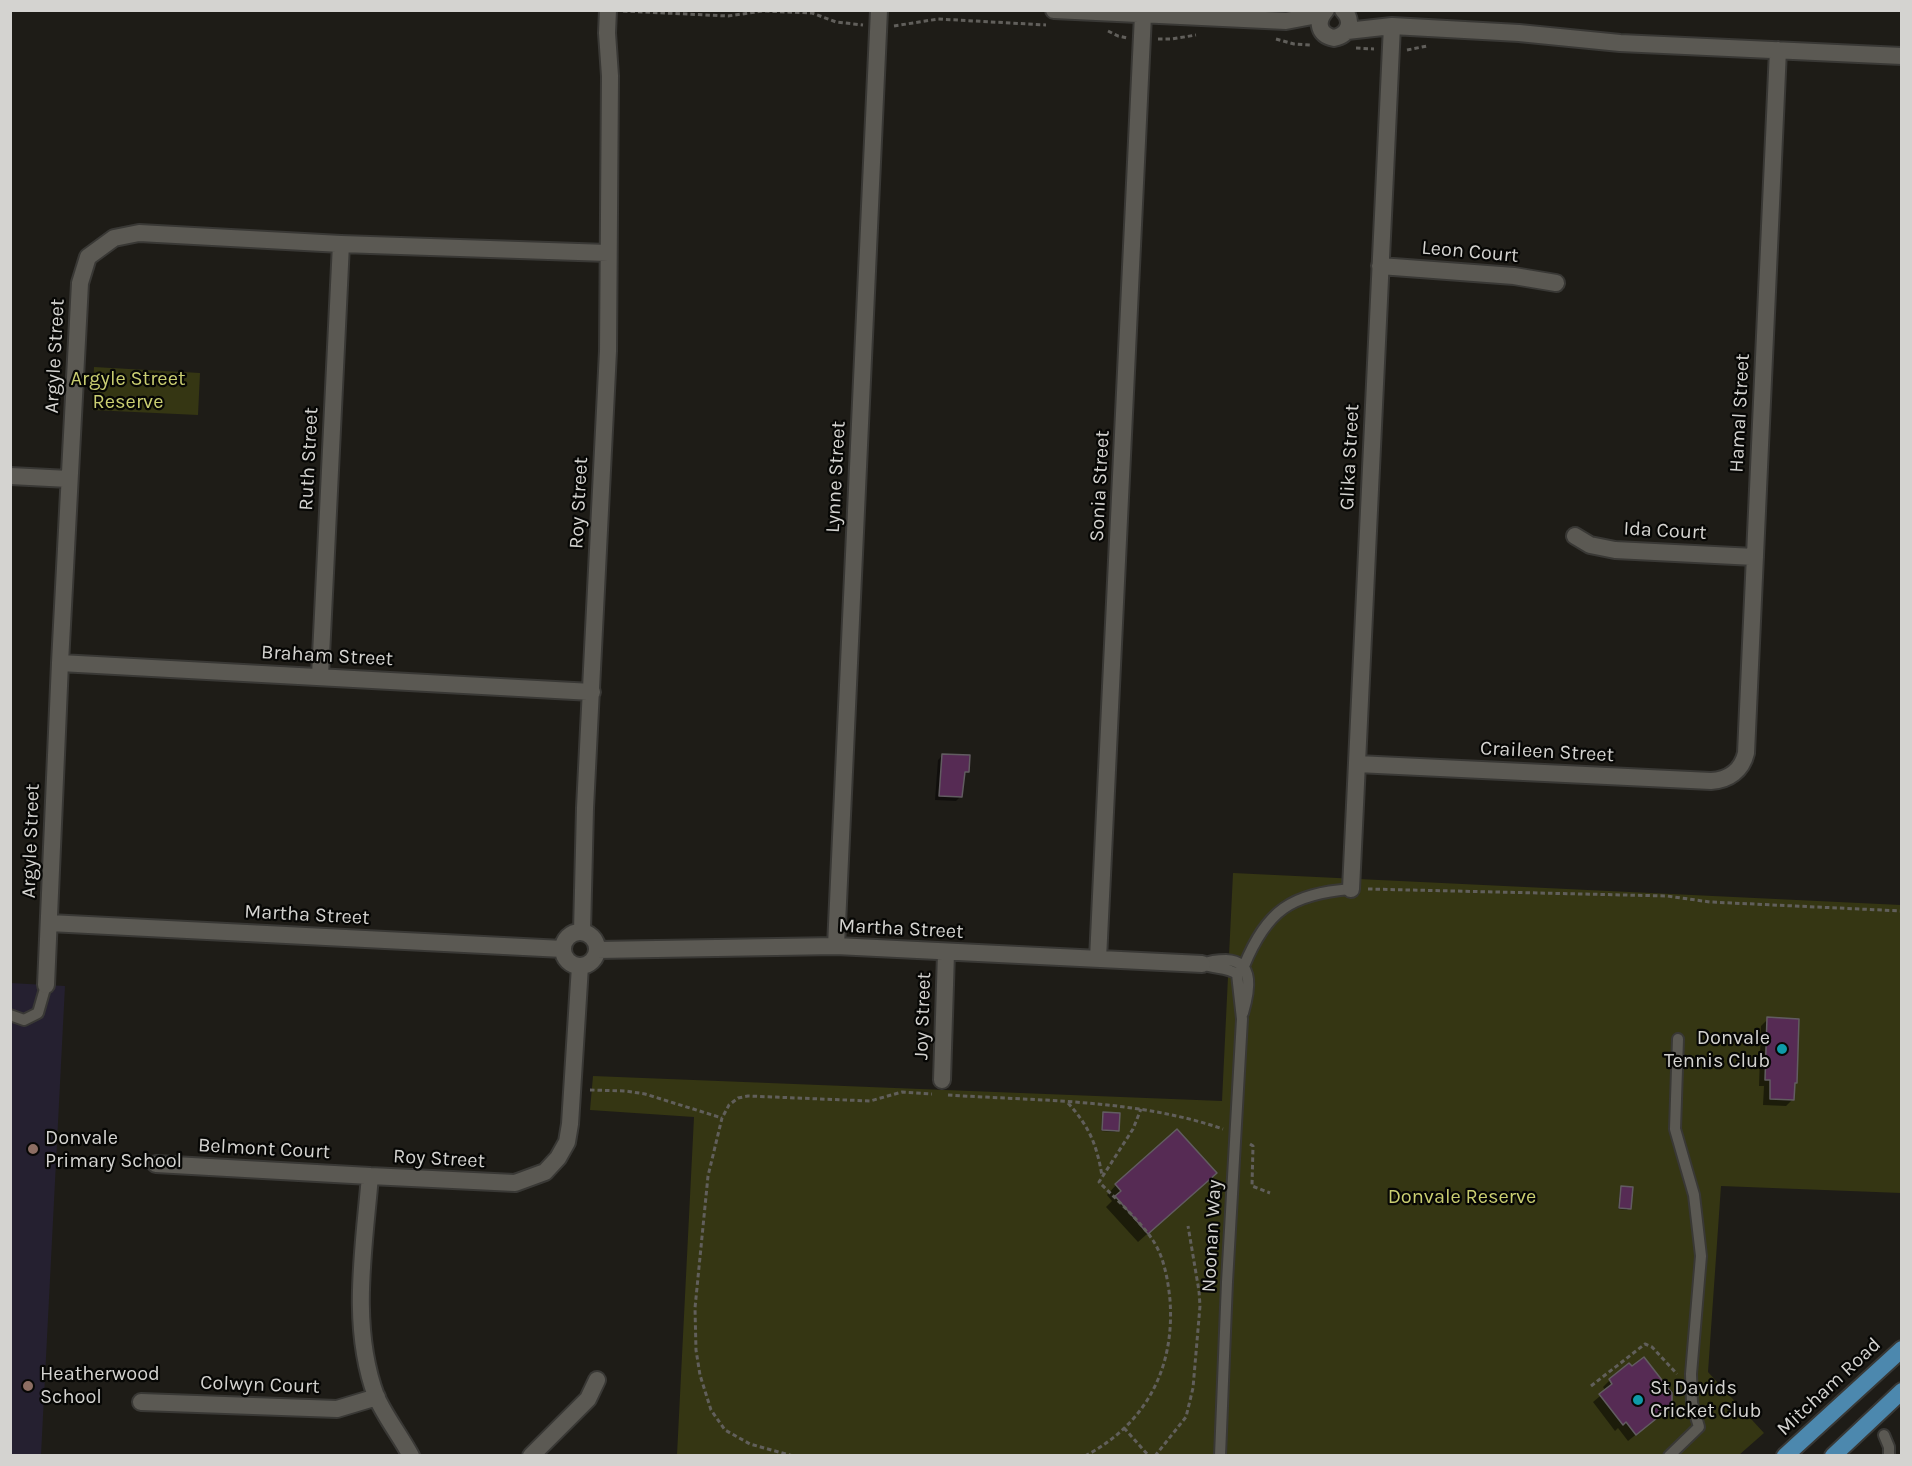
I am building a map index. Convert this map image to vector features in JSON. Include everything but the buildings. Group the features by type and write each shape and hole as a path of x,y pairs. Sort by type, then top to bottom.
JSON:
{"main road":[{"name":"Mitcham Road","path":"1785,1455 1902,1349"},
{"path":"1833,1455 1902,1391"}],"street":[{"name":"Roy Street","path":"582,932 608,351 610,76 607,33 616,11"},
{"path":"1054,18 1230,15 1286,21 1324,12"},
{"path":"1319,38 1319,22 1324,12"},
{"name":"Sonia Street","path":"1098,959 1143,15"},
{"name":"Lynne Street","path":"836,946 879,18"},
{"path":"1286,21 1319,38 1342,36 1346,19 1392,26 1509,32 1620,43 1902,56"},
{"name":"Glika Street","path":"1351,889 1392,26"},
{"name":"Hamal Street","path":"1733,774 1740,768 1746,753 1778,50"},
{"name":"Argyle Street","path":"46,985 80,283 88,257 114,238 140,233 341,244 608,253"},
{"name":"Ruth Street","path":"320,676 341,244"},
{"name":"Leon Court","path":"1380,266 1514,276 1556,283"},
{"path":"10,476 69,479"},
{"name":"Ida Court","path":"1575,536 1590,545 1615,550 1755,557"},
{"name":"Braham Street","path":"60,663 592,692"},
{"name":"Craileen Street","path":"1357,764 1711,781 1719,781 1733,774"},
{"name":"Martha Street","path":"49,923 563,949"},
{"path":"582,932 593,938 597,950 592,961 580,966 569,961 563,949 569,936 582,932"},
{"name":"Martha Street","path":"597,950 836,946 1203,964"},
{"name":"Joy Street","path":"940,1090 946,953"},
{"name":"Roy Street","path":"411,1455 377,1397 364,1349 361,1312 369,1176 515,1183 545,1172 558,1158 567,1142 580,966"},
{"name":"Belmont Court","path":"156,1164 369,1176"},
{"path":"531,1455 588,1399 597,1380"},
{"name":"Colwyn Court","path":"141,1402 337,1409 377,1397"}],"lane":[{"path":"1237,966 1262,930 1279,911 1316,893 1351,889"},
{"name":"Martha Street","path":"1203,964 1237,966"},
{"name":"Noonan Way","path":"1220,1455 1242,1019 1248,986 1247,974 1237,966"},
{"path":"10,1015 24,1020 38,1013 46,985"},
{"path":"1669,1455 1699,1427 1692,1403 1691,1374 1701,1256 1694,1195 1675,1129 1678,1039"},
{"path":"1884,1435 1889,1447 1889,1455"}],"path":[{"path":"616,11 728,16 763,11 812,14 845,24 879,18 903,26 938,20 1054,18"},
{"path":"1102,27 1118,36 1172,39 1197,35"},
{"path":"1270,36 1294,44 1319,38"},
{"path":"1350,48 1401,51 1434,45"},
{"path":"1351,889 1668,896 1710,902 1902,911"},
{"path":"572,1089 645,1094 722,1118"},
{"path":"793,1455 750,1444 725,1430 711,1410 700,1375 696,1350 695,1308 708,1176 722,1118 729,1105 738,1098 748,1096 870,1101 902,1092 940,1090 1141,1109 1194,1119 1224,1130 1225,1118"},
{"path":"1068,1103 1083,1121 1092,1137 1102,1176"},
{"path":"1085,1455 1116,1436 1147,1400 1166,1361 1170,1341 1169,1286 1163,1263 1152,1239 1099,1182 1133,1129 1141,1109"},
{"path":"1236,1134 1253,1146 1252,1186 1270,1193"},
{"path":"1155,1455 1186,1417 1193,1388 1200,1306 1188,1226"},
{"path":"1591,1386 1645,1344 1653,1347 1675,1373 1691,1374"},
{"path":"1124,1428 1148,1455"}],"shaded area":[{"name":"Donvale Primary School","path":"10,983 65,986 41,1455 11,1455"}],"green space":[{"name":"Argyle Street Reserve","path":"94,367 200,373 198,415 92,410"},
{"name":"Donvale Reserve","path":"1233,873 1901,905 1901,1193 1721,1186 1708,1372 1764,1433 1739,1455 677,1455 694,1117 590,1110 593,1076 1222,1101"}],"place":[{"name":"Donvale Tennis Club","path":"1782,1049"},
{"name":"Donvale Primary School","path":"33,1149"},
{"name":"Heatherwood School","path":"28,1386"},
{"name":"St Davids Cricket Club","path":"1638,1400"}]}
